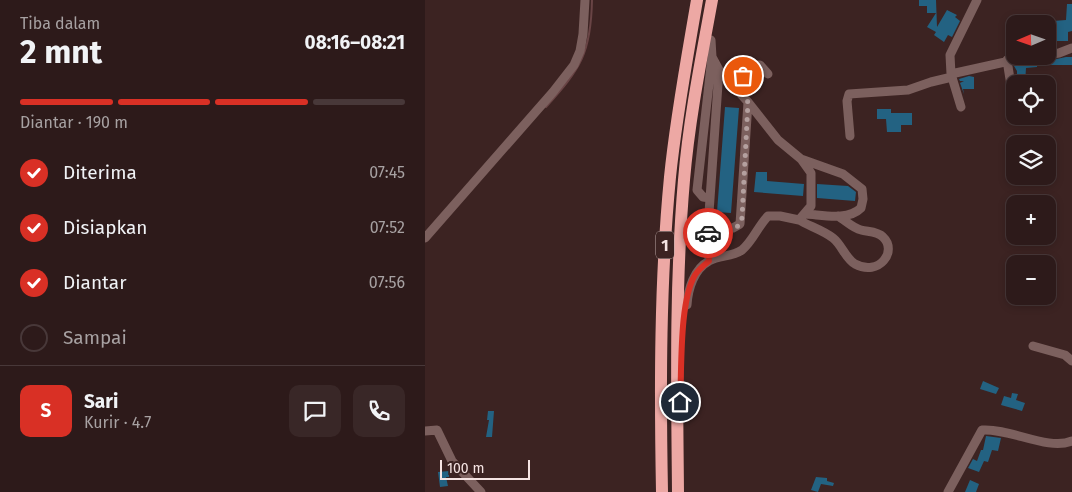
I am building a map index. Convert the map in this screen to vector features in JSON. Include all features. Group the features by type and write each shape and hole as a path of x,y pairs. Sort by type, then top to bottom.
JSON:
{"highway":[{"name":"1","path":"662,492 664,262 680,95 697,0"},
{"name":"1","path":"678,492 679,263 684,180 694,96 712,0"},
{"path":"711,40 718,0"},
{"path":"677,439 687,305"}],"street":[{"path":"425,238 553,92 574,65 580,51 583,34 585,0"},
{"path":"961,106 949,59 951,50 977,0"},
{"path":"710,198 703,197 697,190 712,57 711,40"},
{"path":"1056,54 1072,48"},
{"path":"712,57 719,70 748,102 778,140 801,159 811,173 811,206 799,220"},
{"path":"850,136 847,98 849,94 908,90 1006,60"},
{"path":"733,85 755,65 759,65 768,74"},
{"path":"709,261 708,227 719,70"},
{"path":"708,227 733,228 739,225 742,218 748,102"},
{"path":"704,130 714,131"},
{"path":"801,159 843,174 862,188 863,199 861,208 850,214 838,216 806,214"},
{"path":"687,305 689,288 696,274 709,261 740,251 768,216 781,216 799,220 834,238 843,253 855,264 872,268 880,265 885,260 887,247 885,238 880,234 859,230 838,216"},
{"path":"742,218 757,228"},
{"path":"1033,346 1065,355 1072,361"},
{"path":"948,492 982,430 993,429 1057,444 1072,441"},
{"path":"425,431 437,430 452,460 481,492"}],"building":[{"path":"919,0 936,0 937,27 947,10 957,15 955,17 960,21 952,37 948,35 944,42 934,35 936,32 927,27 936,13 927,13 927,6 919,6"},
{"path":"1067,4 1072,4 1072,31 1068,32 1068,41 1056,41 1056,21 1066,20"},
{"path":"1072,57 1072,65 1056,65 1056,59"},
{"path":"1037,65 1037,67 1026,68 1026,75 1017,75 1014,66"},
{"path":"969,76 974,77 974,89 963,89 964,94 960,83 964,81 959,79"},
{"path":"725,107 739,108 731,213 717,212"},
{"path":"877,109 891,109 891,113 912,113 912,125 901,125 901,132 887,132 886,119 877,119"},
{"path":"756,172 767,172 767,181 804,184 803,196 754,192"},
{"path":"817,184 848,186 856,192 855,201 817,198"},
{"path":"714,234 732,236 728,243 722,246 715,246"},
{"path":"983,381 999,388 996,394 980,389"},
{"path":"1012,393 1018,394 1016,400 1025,403 1022,411 1001,405 1004,396 1011,398"},
{"path":"488,411 494,411 492,437 486,437 489,420 487,420"},
{"path":"986,436 1001,438 998,451 992,450 988,462 984,461 979,472 968,468 973,459 977,461 981,450 983,450"},
{"path":"449,471 449,477 446,477 448,486 440,487 438,472"},
{"path":"816,477 827,478 827,481 834,483 833,486 821,484 818,492 811,490"},
{"path":"970,480 979,484 976,492 965,492"}],"waterway":[{"path":"546,107 568,81 582,59 589,34 592,0"}],"way so far":[{"path":"708,233 708,227 737,227 742,218 748,102 733,85 743,76"}],"route":[{"path":"680,402 687,298 689,288 696,274 709,261 708,233"}]}
